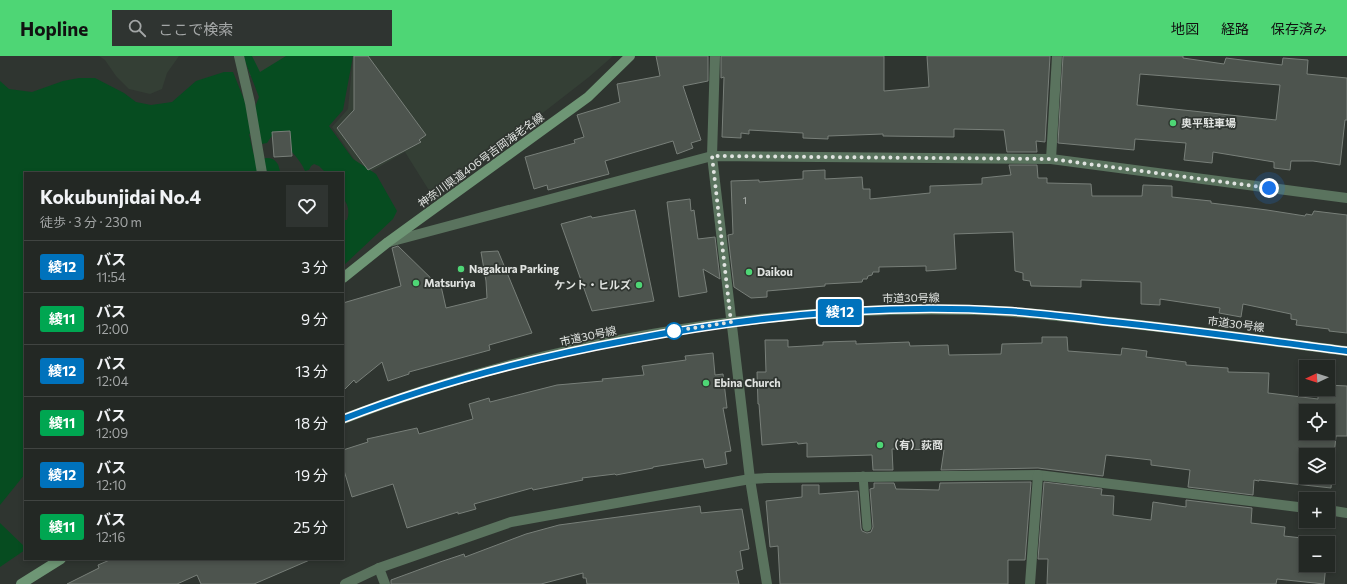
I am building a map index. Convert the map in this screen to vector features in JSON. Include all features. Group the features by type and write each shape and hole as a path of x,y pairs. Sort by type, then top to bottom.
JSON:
{"main road":[{"name":"神奈川県道406号吉岡海老名線","path":"344,277 388,242 588,97 630,56"},
{"path":"21,584 59,560"}],"street":[{"path":"239,56 250,103 262,172"},
{"path":"715,56 712,156 750,479 767,584"},
{"path":"1051,159 1057,56"},
{"path":"388,242 712,156 1051,159 1347,198"},
{"name":"市道30号線","path":"344,419 439,386 530,361 604,344 731,322 839,312 908,310 1005,311 1156,326 1347,351"},
{"path":"1030,584 1038,475"},
{"path":"345,584 379,568 511,522 750,479 864,476 1038,475 1299,507"},
{"path":"1335,511 1347,513"},
{"path":"379,568 385,584"}],"lane":[{"path":"864,476 867,527"}],"shaded area":[{"path":"99,56 179,56 167,73 162,89 150,94 129,89 116,76 105,60"},
{"path":"245,56 313,56 264,78 250,76"},
{"path":"353,56 613,56 589,77 526,126 430,192 405,152 365,175 332,127 348,109"}],"green space":[{"path":"243,56 252,56 260,72 286,56 353,56 343,110 329,126 353,159 376,174 397,211 393,219 344,265 344,220 347,220 348,211 344,200 344,172 325,172 319,166 314,164 309,170 305,171 299,160 273,134 267,143 261,144 252,133 249,134 253,152 257,160 265,158 273,159 278,164 281,172 24,172 24,475 0,505 0,81 9,89 32,92 63,81 79,78 95,78 124,93 136,102 151,105 172,102 196,81 224,72 233,72 247,107 248,122 259,97"},
{"path":"0,523 24,546 24,551 0,567"}],"building":[{"path":"354,56 368,56 426,135 419,140 421,142 368,170 337,128 354,110"},
{"path":"656,56 708,56 708,81 683,86 701,140 691,143 693,148 677,154 673,141 605,161 609,174 548,190 547,185 534,189 525,157 575,143 574,140 584,137 577,115 620,102 617,84 660,76"},
{"path":"721,56 884,56 884,91 929,87 927,56 1050,56 1045,142 1036,141 1037,152 1007,152 1004,130 954,129 954,137 883,136 883,134 828,136 828,139 803,138 803,133 749,130 749,134 741,133 741,138 722,137 724,77 721,78"},
{"path":"1063,56 1183,56 1183,58 1224,64 1226,58 1282,65 1283,58 1308,60 1307,74 1347,78 1347,120 1345,120 1340,165 1313,161 1291,161 1290,170 1274,168 1274,162 1213,152 1212,163 1184,160 1186,143 1135,139 1134,150 1058,143","holes":["1140,74 1280,85 1276,120 1137,105"]},
{"path":"290,131 292,156 274,157 272,132"},
{"path":"1009,165 1037,165 1038,178 1047,178 1047,183 1091,184 1092,196 1142,196 1143,185 1172,186 1172,197 1211,201 1211,203 1305,216 1306,214 1312,215 1314,211 1347,215 1347,333 1296,325 1297,320 1291,319 1291,314 1243,304 1241,317 1219,313 1220,308 1160,299 1160,305 1141,304 1141,282 1081,280 1081,287 1031,286 1030,281 1023,280 1023,273 1015,271 1013,232 954,234 956,269 926,271 926,266 879,267 879,272 873,272 867,279 863,279 862,282 825,284 825,286 767,291 767,297 751,298 734,287 728,235 733,234 731,181 759,180 759,182 803,179 803,171 825,170 825,179 862,177 863,189 870,189 870,199 930,193 930,186 982,184 982,178 1011,175"},
{"path":"690,199 691,211 694,210 698,239 715,237 720,279 703,269 707,292 679,297 667,202"},
{"path":"635,210 654,301 592,311 561,224 591,216 592,218"},
{"path":"398,246 440,287 441,286 446,308 487,298 486,281 481,252 498,251 532,333 489,345 490,350 409,372 409,374 388,381 382,362 356,383 354,380 344,390 344,303 401,286 392,248"},
{"path":"1042,337 1067,337 1068,351 1121,355 1122,348 1147,351 1146,357 1186,362 1186,365 1228,368 1228,372 1269,373 1268,393 1318,399 1318,396 1335,396 1335,385 1347,386 1347,436 1336,436 1335,448 1299,448 1299,484 1331,484 1331,488 1254,480 1253,495 1188,487 1190,470 1151,465 1151,460 1106,455 1103,476 1038,468 941,470 944,450 892,449 893,470 873,470 872,455 807,457 807,443 798,444 797,442 762,445 757,372 766,372 765,340 788,340 788,347 823,345 823,342 856,341 856,344 909,342 910,346 948,345 949,355 1001,354 1002,344 1042,343"},
{"path":"713,353 715,375 723,374 727,408 723,408 731,451 725,452 727,464 705,468 703,459 616,475 582,478 583,480 533,490 532,488 474,504 476,509 458,514 458,512 407,528 393,484 352,497 344,470 344,450 368,442 367,439 417,428 419,434 473,419 469,404 489,398 490,402 557,385 603,381 602,379 644,375 642,366 686,360 685,356"},
{"path":"1031,482 1025,560 1008,560 1008,584 780,584 778,546 770,547 766,501 802,497 802,485 819,485 819,494 858,491 861,528 862,531 867,533 871,532 873,527 870,489 874,488 874,483 894,483 896,489 939,490 940,483"},
{"path":"1044,482 1102,489 1101,495 1114,496 1113,515 1151,520 1153,502 1186,507 1186,500 1252,508 1251,523 1285,527 1284,536 1299,538 1299,572 1325,572 1324,584 1277,579 1276,584 1047,584 1048,559 1038,559"},
{"path":"700,506 701,513 742,509 749,549 740,551 743,569 736,571 739,584 587,584 586,578 583,578 583,573 541,584 391,584 391,580 440,562 464,554 465,557 526,534 559,525"},
{"path":"110,560 310,560 254,584 201,584 197,575 177,584 67,584 99,568 98,565"}],"bus line":[{"name":"綾12","path":"344,419 366,410 472,376 597,346 731,322 839,312 908,310 1005,311 1163,327 1347,351"}],"place":[{"name":"奥平駐車場","path":"1173,123"},
{"name":"Nagakura Parking","path":"461,269"},
{"name":"Daikou","path":"749,272"},
{"name":"Matsuriya","path":"416,283"},
{"name":"ケント・ヒルズ","path":"639,285"},
{"name":"Ebina Church","path":"706,383"},
{"name":"（有）荻商","path":"880,445"}],"route":[{"path":"674,331 731,322 712,156 1051,159 1269,188"}]}
